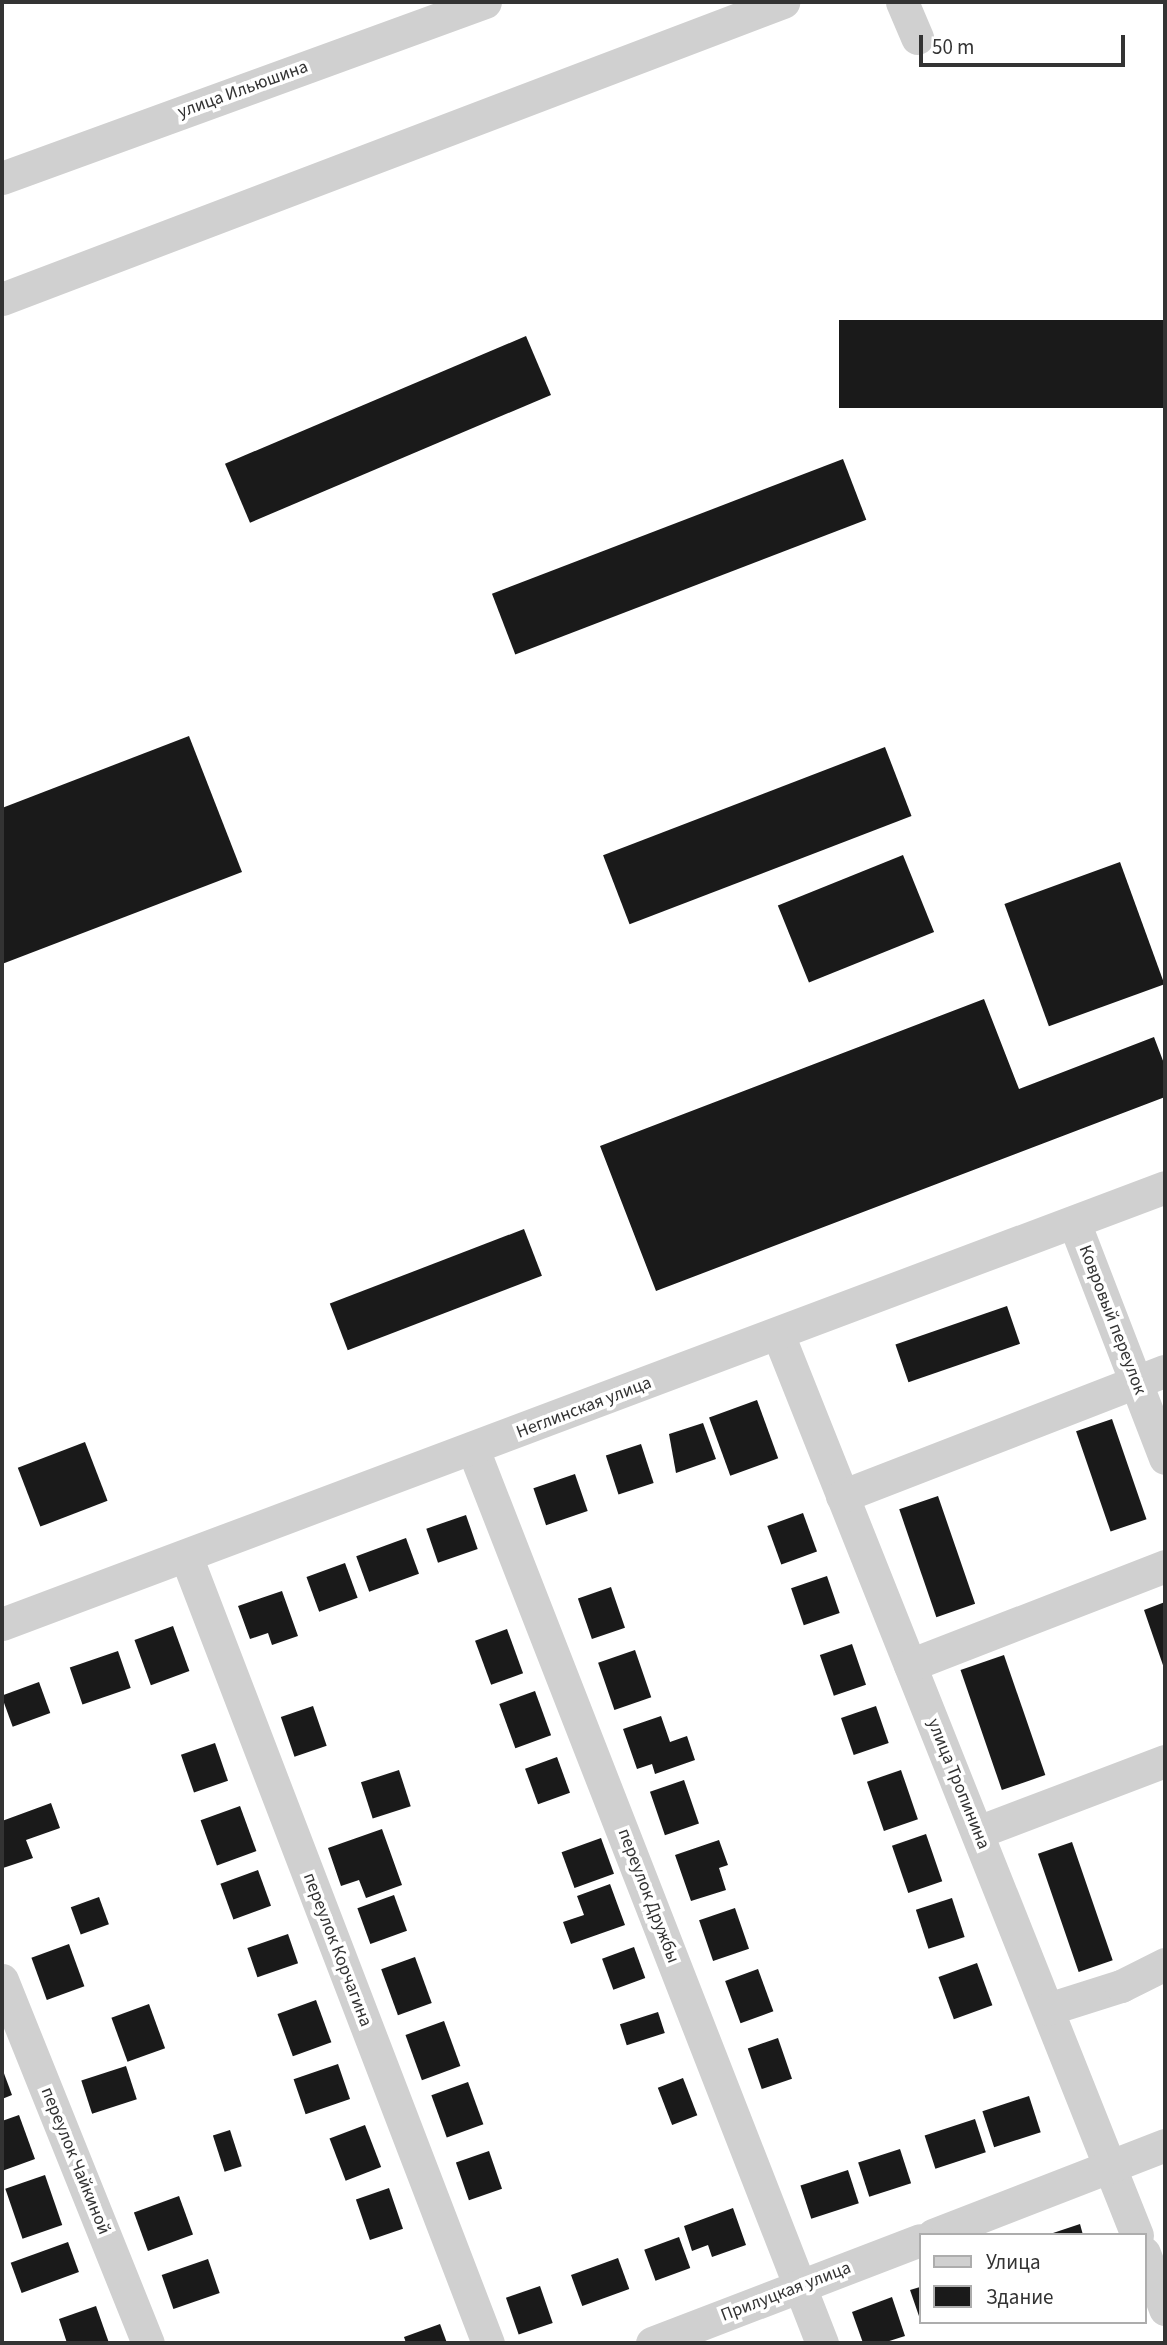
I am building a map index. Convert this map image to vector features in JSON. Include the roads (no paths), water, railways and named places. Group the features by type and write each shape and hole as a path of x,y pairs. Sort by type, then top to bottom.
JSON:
{"street":[{"name":"улица Ильюшина","path":"2,178 485,2"},
{"path":"2,299 783,2"},
{"path":"902,2 917,38"},
{"name":"Неглинская улица","path":"2,1624 474,1450 1165,1187"},
{"name":"Ковровый переулок","path":"1074,1222 1150,1376 1165,1458"},
{"name":"улица Тропинина","path":"778,1334 1137,2233"},
{"path":"842,1496 1150,1376"},
{"name":"переулок Дружбы","path":"474,1450 822,2343"},
{"name":"переулок Корчагина","path":"186,1556 488,2343"},
{"path":"910,1665 1165,1566"},
{"path":"978,1832 1165,1761"},
{"path":"1048,2009 1121,1986 1165,1964"},
{"name":"переулок Чайкиной","path":"2,1980 148,2343"},
{"path":"938,2233 1165,2145"},
{"name":"Прилуцкая улица","path":"652,2343 918,2241"},
{"path":"1146,2258 1165,2309"}]}
